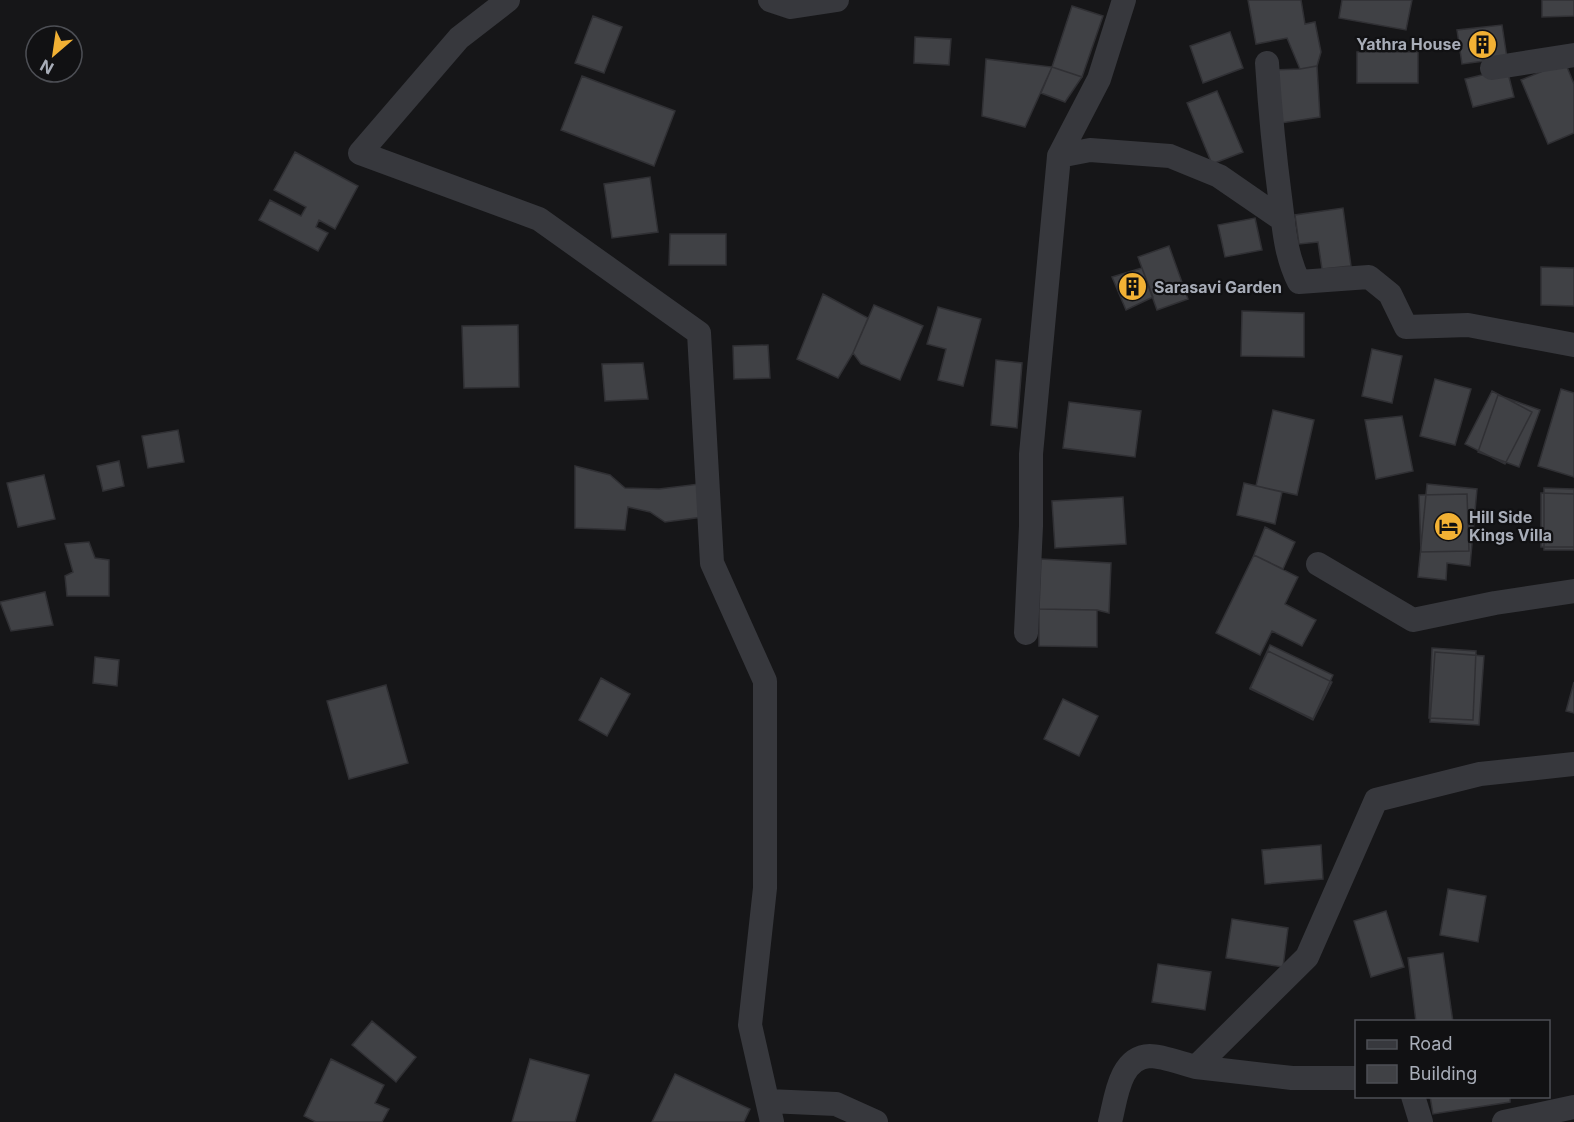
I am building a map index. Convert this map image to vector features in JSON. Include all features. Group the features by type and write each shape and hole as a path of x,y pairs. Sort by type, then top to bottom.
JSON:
{"street":[{"path":"508,0 459,38 360,153 539,219 699,333 712,563 765,681 765,888 750,1025 770,1112 836,1104 876,1122"},
{"path":"770,0 790,7 837,0"},
{"path":"1026,633 1031,526 1031,454 1059,156 1099,79 1124,0"},
{"path":"1492,68 1574,55"},
{"path":"1266,63 1273,147 1289,262 1299,282 1369,277 1390,294 1406,327 1468,325 1574,345"},
{"path":"1059,156 1090,150 1170,156 1219,176 1283,220"},
{"path":"1318,564 1413,620 1495,603 1574,591"},
{"path":"1196,1067 1307,957 1376,800 1480,774 1574,764"},
{"path":"1110,1122 1121,1078 1133,1062 1150,1056 1196,1067 1292,1078 1355,1078"},
{"path":"1414,1098 1421,1122"},
{"path":"1504,1122 1574,1107"}],"building":[{"path":"1248,0 1301,0 1305,24 1315,22 1321,52 1317,66 1300,69 1287,38 1256,44"},
{"path":"1342,0 1412,0 1406,30 1339,18"},
{"path":"1542,0 1574,0 1574,16 1542,17"},
{"path":"1072,6 1103,16 1082,77 1052,67"},
{"path":"593,16 622,27 604,73 575,63"},
{"name":"Yathra House","path":"1502,25 1507,58 1462,64 1457,30"},
{"path":"1230,32 1243,68 1203,83 1190,46"},
{"path":"915,37 951,39 949,65 914,63"},
{"path":"1357,52 1418,52 1418,83 1357,83"},
{"path":"986,59 1052,67 1025,127 982,116"},
{"path":"1565,62 1574,84 1574,133 1548,144 1521,80"},
{"path":"1317,66 1320,117 1281,123 1273,70"},
{"path":"1052,67 1082,77 1065,102 1041,93"},
{"path":"1507,69 1514,97 1473,107 1465,79"},
{"path":"582,76 675,111 654,166 561,130"},
{"path":"1217,91 1243,152 1212,164 1187,103"},
{"path":"295,152 358,186 335,229 319,220 316,227 328,233 318,251 259,220 270,200 301,216 306,207 274,190"},
{"path":"650,177 658,232 612,238 604,184"},
{"path":"1343,208 1351,266 1322,269 1318,242 1299,244 1295,215"},
{"path":"1255,218 1262,250 1225,257 1218,225"},
{"path":"670,234 726,234 726,265 669,265"},
{"path":"1169,246 1188,299 1157,310 1138,257"},
{"path":"1541,267 1574,268 1574,306 1541,305"},
{"name":"Sarasavi Garden","path":"1142,268 1153,297 1126,310 1112,277"},
{"path":"823,294 868,318 853,353 838,378 797,359"},
{"path":"874,305 923,326 900,380 861,364 853,353"},
{"path":"938,307 981,319 963,386 938,380 946,349 927,344"},
{"path":"1242,311 1304,313 1304,357 1241,356"},
{"path":"518,325 519,387 464,388 462,326"},
{"path":"768,345 770,378 734,379 733,346"},
{"path":"1372,349 1402,356 1392,403 1362,396"},
{"path":"996,360 1022,363 1017,428 991,425"},
{"path":"643,363 648,399 605,401 602,364"},
{"path":"1435,379 1471,389 1455,445 1420,436"},
{"path":"1561,389 1574,393 1574,477 1538,466"},
{"path":"1492,391 1532,412 1505,464 1465,444"},
{"path":"1498,395 1540,410 1519,467 1478,452"},
{"path":"1069,402 1141,411 1135,457 1063,448"},
{"path":"1273,410 1314,420 1297,495 1256,486"},
{"path":"1402,416 1413,471 1376,479 1365,420"},
{"path":"178,430 184,462 148,468 142,436"},
{"path":"119,461 124,486 103,491 97,466"},
{"path":"575,466 610,475 625,488 659,489 699,484 703,517 665,522 650,512 628,507 625,530 575,528"},
{"path":"44,475 55,519 18,527 7,483"},
{"path":"1244,483 1282,492 1275,524 1237,515"},
{"name":"Hill Side Kings Villa","path":"1427,484 1477,489 1470,566 1447,563 1446,580 1418,577"},
{"path":"1544,488 1574,489 1574,550 1544,550"},
{"path":"1541,493 1574,494 1574,547 1541,547"},
{"path":"1467,494 1469,551 1421,552 1419,495"},
{"path":"1123,497 1126,544 1055,548 1052,501"},
{"path":"1265,527 1295,542 1283,569 1254,555"},
{"path":"89,542 95,558 109,560 109,596 67,596 65,576 73,572 65,544"},
{"path":"1254,555 1298,577 1285,604 1316,620 1302,646 1272,631 1260,655 1216,633"},
{"path":"1041,559 1111,563 1109,613 1097,610 1039,609"},
{"path":"45,592 53,625 11,631 0,602"},
{"path":"1039,609 1097,610 1097,647 1039,646"},
{"path":"1270,645 1333,675 1313,719 1250,689"},
{"path":"1432,648 1476,651 1473,720 1429,718"},
{"path":"1268,651 1332,682 1313,720 1250,688"},
{"path":"1435,652 1484,656 1479,725 1430,722"},
{"path":"95,657 119,660 117,686 93,683"},
{"path":"601,678 630,694 607,736 579,720"},
{"path":"1574,682 1574,713 1566,711"},
{"path":"386,685 408,763 349,779 327,701"},
{"path":"1063,699 1098,716 1079,756 1044,739"},
{"path":"1321,845 1323,879 1265,884 1262,850"},
{"path":"1448,889 1486,896 1478,942 1440,935"},
{"path":"1386,911 1404,967 1371,977 1354,921"},
{"path":"1232,919 1288,928 1283,967 1226,958"},
{"path":"1443,953 1453,1020 1416,1020 1408,958"},
{"path":"1158,964 1211,972 1205,1010 1152,1002"},
{"path":"372,1021 416,1057 396,1082 352,1045"},
{"path":"331,1059 384,1085 375,1103 389,1109 382,1122 316,1122 304,1116"},
{"path":"530,1059 589,1075 575,1122 512,1122"},
{"path":"675,1074 750,1109 744,1122 652,1122"},
{"path":"1430,1098 1510,1098 1510,1102 1433,1114"}],"place":[{"name":"Yathra House","path":"1482,44"},
{"name":"Sarasavi Garden","path":"1133,287"},
{"name":"Hill Side Kings Villa","path":"1448,526"}]}
